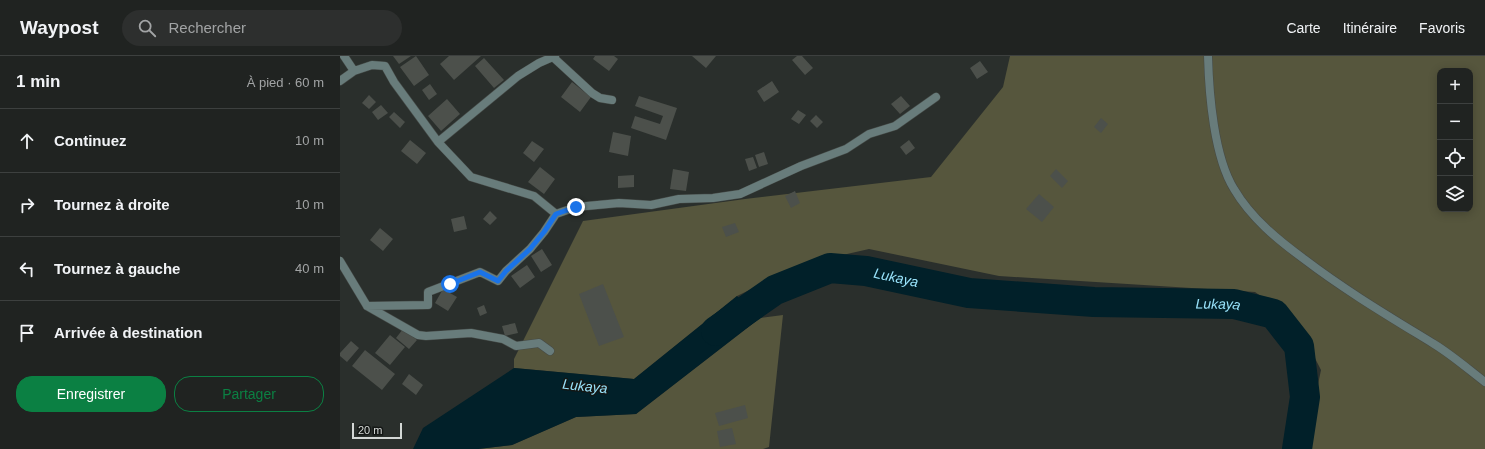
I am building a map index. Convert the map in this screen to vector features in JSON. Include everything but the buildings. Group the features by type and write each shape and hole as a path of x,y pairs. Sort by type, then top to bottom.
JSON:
{"street":[{"path":"344,56 354,71"},
{"path":"1208,56 1214,128 1225,168 1233,188 1246,207 1284,244 1326,276 1390,318 1436,344 1485,382"},
{"path":"438,142 518,76 540,63 554,57 592,93 600,98 612,100"},
{"path":"340,81 354,71 372,64 384,66 438,142 471,177 534,196 556,214"},
{"path":"367,306 428,304 428,292 480,272 498,281 506,271 530,249 556,214 576,207 619,203 651,205 679,199 713,198 740,194 801,166 846,149 869,134 895,126 936,97"},
{"path":"340,261 367,306 418,335 426,336 471,333 503,340 516,346 539,343 550,351"}],"green space":[{"path":"1010,56 1485,56 1485,449 1311,449 1311,418 1321,370 1296,321 1255,292 999,276 869,249 803,264 737,296 634,379 514,368 514,359 583,221 745,199 931,177 1003,87"},
{"path":"783,315 769,447 763,449 478,449 512,445 576,417 636,414 760,318"}],"water":[{"path":"737,296 760,318 636,414 576,417 512,445 478,449 413,449 423,428 514,368 634,379"}],"waterway":[{"name":"Lukaya","path":"716,331 775,290 830,268 866,271 969,293 1094,302 1234,304 1274,314 1299,346 1305,397 1297,449"}],"route":[{"path":"450,284 480,272 498,281 506,271 530,249 556,214 576,207"}]}
